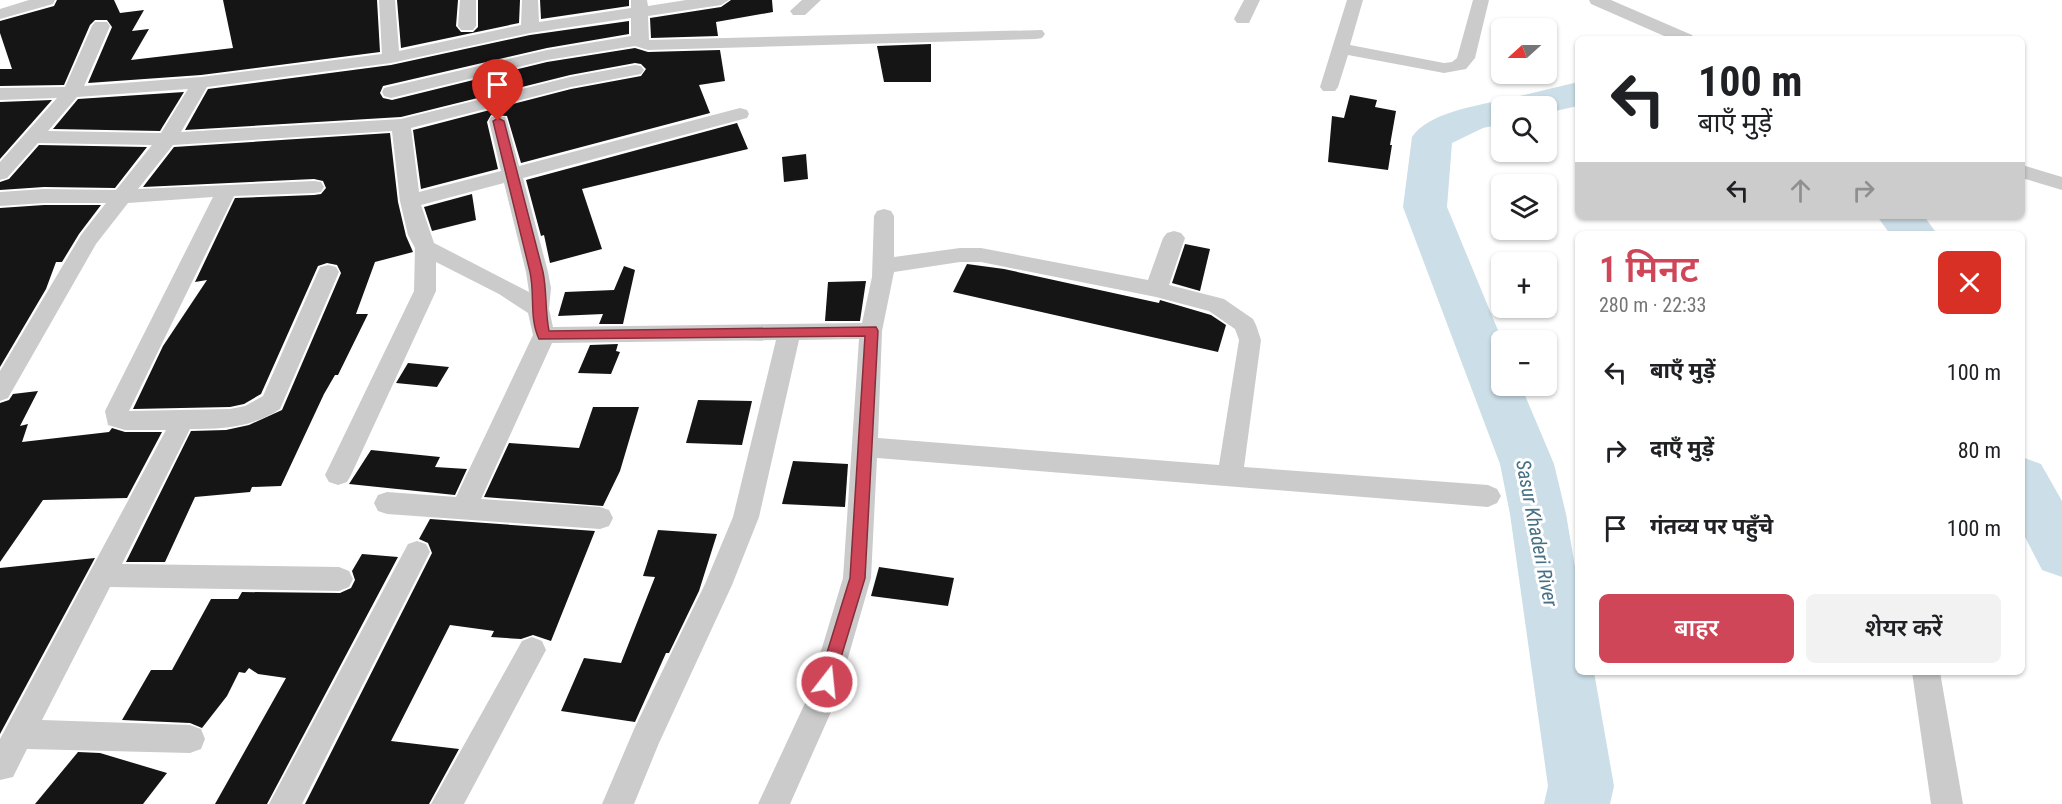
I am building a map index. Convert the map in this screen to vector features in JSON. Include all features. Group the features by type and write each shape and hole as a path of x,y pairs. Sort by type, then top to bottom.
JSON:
{"street":[{"path":"0,14 47,0"},
{"path":"387,0 386,12 391,58"},
{"path":"467,26 468,0"},
{"path":"530,0 530,28"},
{"path":"582,0 583,19"},
{"path":"0,94 72,92 201,82 391,58 583,19 640,5 721,0"},
{"path":"799,11 813,0"},
{"path":"1243,19 1252,0"},
{"path":"1329,87 1355,0"},
{"path":"1341,48 1444,68 1457,68 1466,58 1480,0"},
{"path":"1597,0 1679,36"},
{"path":"640,5 640,40 643,44 648,45 1036,34"},
{"path":"0,174 72,92 100,26"},
{"path":"391,92 548,55 640,40"},
{"path":"32,137 167,140 401,125 570,82 635,70"},
{"path":"0,392 88,240 167,140 201,82"},
{"path":"410,201 513,172 741,114"},
{"path":"464,507 544,336 538,309 540,288 513,172 498,121"},
{"path":"338,475 425,291 426,248 419,235 410,201 401,125"},
{"path":"2025,172 2062,184"},
{"path":"0,199 44,196 122,197 227,190 315,188"},
{"path":"227,190 117,411 117,418 125,421 183,420 243,417 261,412 272,402 328,272"},
{"path":"774,804 820,703 858,578 872,331 880,298 884,216"},
{"path":"1156,289 1174,238"},
{"path":"426,248 507,289 538,309"},
{"path":"883,266 960,255 981,255 1156,289 1216,305 1245,325 1250,340 1230,476"},
{"path":"618,804 646,737 718,585 746,517 790,331"},
{"path":"544,336 872,331"},
{"path":"2,766 183,420"},
{"path":"865,447 1488,496"},
{"path":"387,503 600,518"},
{"path":"285,804 417,552"},
{"path":"101,575 339,579"},
{"path":"447,804 532,650"},
{"path":"1926,675 1947,804"},
{"path":"18,734 190,739"}],"building":[{"path":"57,0 114,0 120,13 144,10 132,31 149,29 131,60 233,48 223,0 377,0 380,52 201,75 88,83 112,27 107,20 95,20 90,25 64,85 0,86 0,69 12,69 0,33 0,21 54,6"},
{"path":"397,0 458,0 456,26 461,32 473,32 478,27 478,0 520,0 519,23 401,48"},
{"path":"540,0 629,0 629,6 541,19"},
{"path":"731,0 772,0 773,12 716,22 718,36 651,38 650,18 721,7"},
{"path":"629,21 629,34 547,48 383,86 380,93 383,98 392,100 547,62 635,48 648,52 720,50 725,81 699,85 710,113 521,163 507,116 491,115 487,122 498,169 421,189 413,130 571,89 641,76 646,69 641,64 635,63 570,75 401,117 185,130 208,89 391,65 530,35"},
{"path":"931,44 931,82 884,82 877,46"},
{"path":"184,92 160,131 53,129 78,99"},
{"path":"1350,95 1377,100 1375,107 1396,111 1388,170 1328,162 1332,116 1344,118"},
{"path":"52,100 0,159 0,102"},
{"path":"737,123 748,149 582,189 602,249 550,263 544,235 541,236 526,180"},
{"path":"390,133 398,202 406,236 413,252 375,262 356,314 368,314 338,375 335,375 324,394 281,486 252,487 250,492 195,497 165,562 126,562 191,431 226,430 249,425 282,410 341,273 337,265 327,263 318,266 261,394 244,404 230,407 133,409 163,346 207,280 195,282 235,198 314,195 321,194 326,188 323,181 314,179 143,187 174,147"},
{"path":"39,145 147,147 115,188 44,187 0,190 0,182 9,179"},
{"path":"806,154 808,179 784,182 782,157"},
{"path":"472,194 476,220 432,231 424,207"},
{"path":"101,205 62,262 56,262 46,289 0,367 0,208"},
{"path":"1185,244 1210,249 1200,291 1172,283"},
{"path":"967,264 1004,269 1159,303 1160,300 1211,315 1226,325 1218,352 953,292"},
{"path":"624,266 635,270 623,324 599,324 603,314 558,316 565,292 614,290"},
{"path":"866,281 860,321 825,321 828,282"},
{"path":"618,344 616,351 620,352 611,374 578,373 590,345"},
{"path":"408,363 449,367 437,387 396,383"},
{"path":"38,391 20,426 28,424 22,442 109,432 112,428 125,432 162,432 127,498 43,500 0,562 0,403 9,400 13,394"},
{"path":"698,400 752,401 742,445 686,443"},
{"path":"593,407 639,407 620,471 603,506 484,497 509,443 579,448"},
{"path":"371,450 440,457 435,467 467,469 455,495 349,484"},
{"path":"793,461 848,464 845,507 782,504"},
{"path":"430,519 595,531 551,641 533,635 521,639 491,637 494,631 450,625 391,741 459,749 429,804 305,804 432,553 428,543 419,539"},
{"path":"658,530 717,534 699,591 669,653 666,653 635,722 561,711 584,658 621,663 655,577 643,576"},
{"path":"362,554 398,557 267,804 215,804 286,678 258,674 249,668 245,673 239,672 227,696 202,728 190,723 122,720 151,670 172,670 211,599 238,599 242,592 340,593 351,588 355,580 352,571"},
{"path":"95,558 0,734 0,568"},
{"path":"879,567 954,578 948,606 871,596"},
{"path":"78,752 100,753 167,773 143,804 35,804"}],"waterway":[{"name":"Sasur Khaderi River","path":"1557,99 1575,95"},
{"name":"Sasur Khaderi River","path":"1491,114 1470,119 1432,137 1425,207 1527,464 1538,514 1581,786 1577,804"},
{"name":"Sasur Khaderi River","path":"1902,219 1912,231"},
{"name":"Sasur Khaderi River","path":"2025,485 2062,553"}],"route":[{"path":"498,121 537,272 540,288 538,309 544,336 872,331 858,578 827,682"}]}
